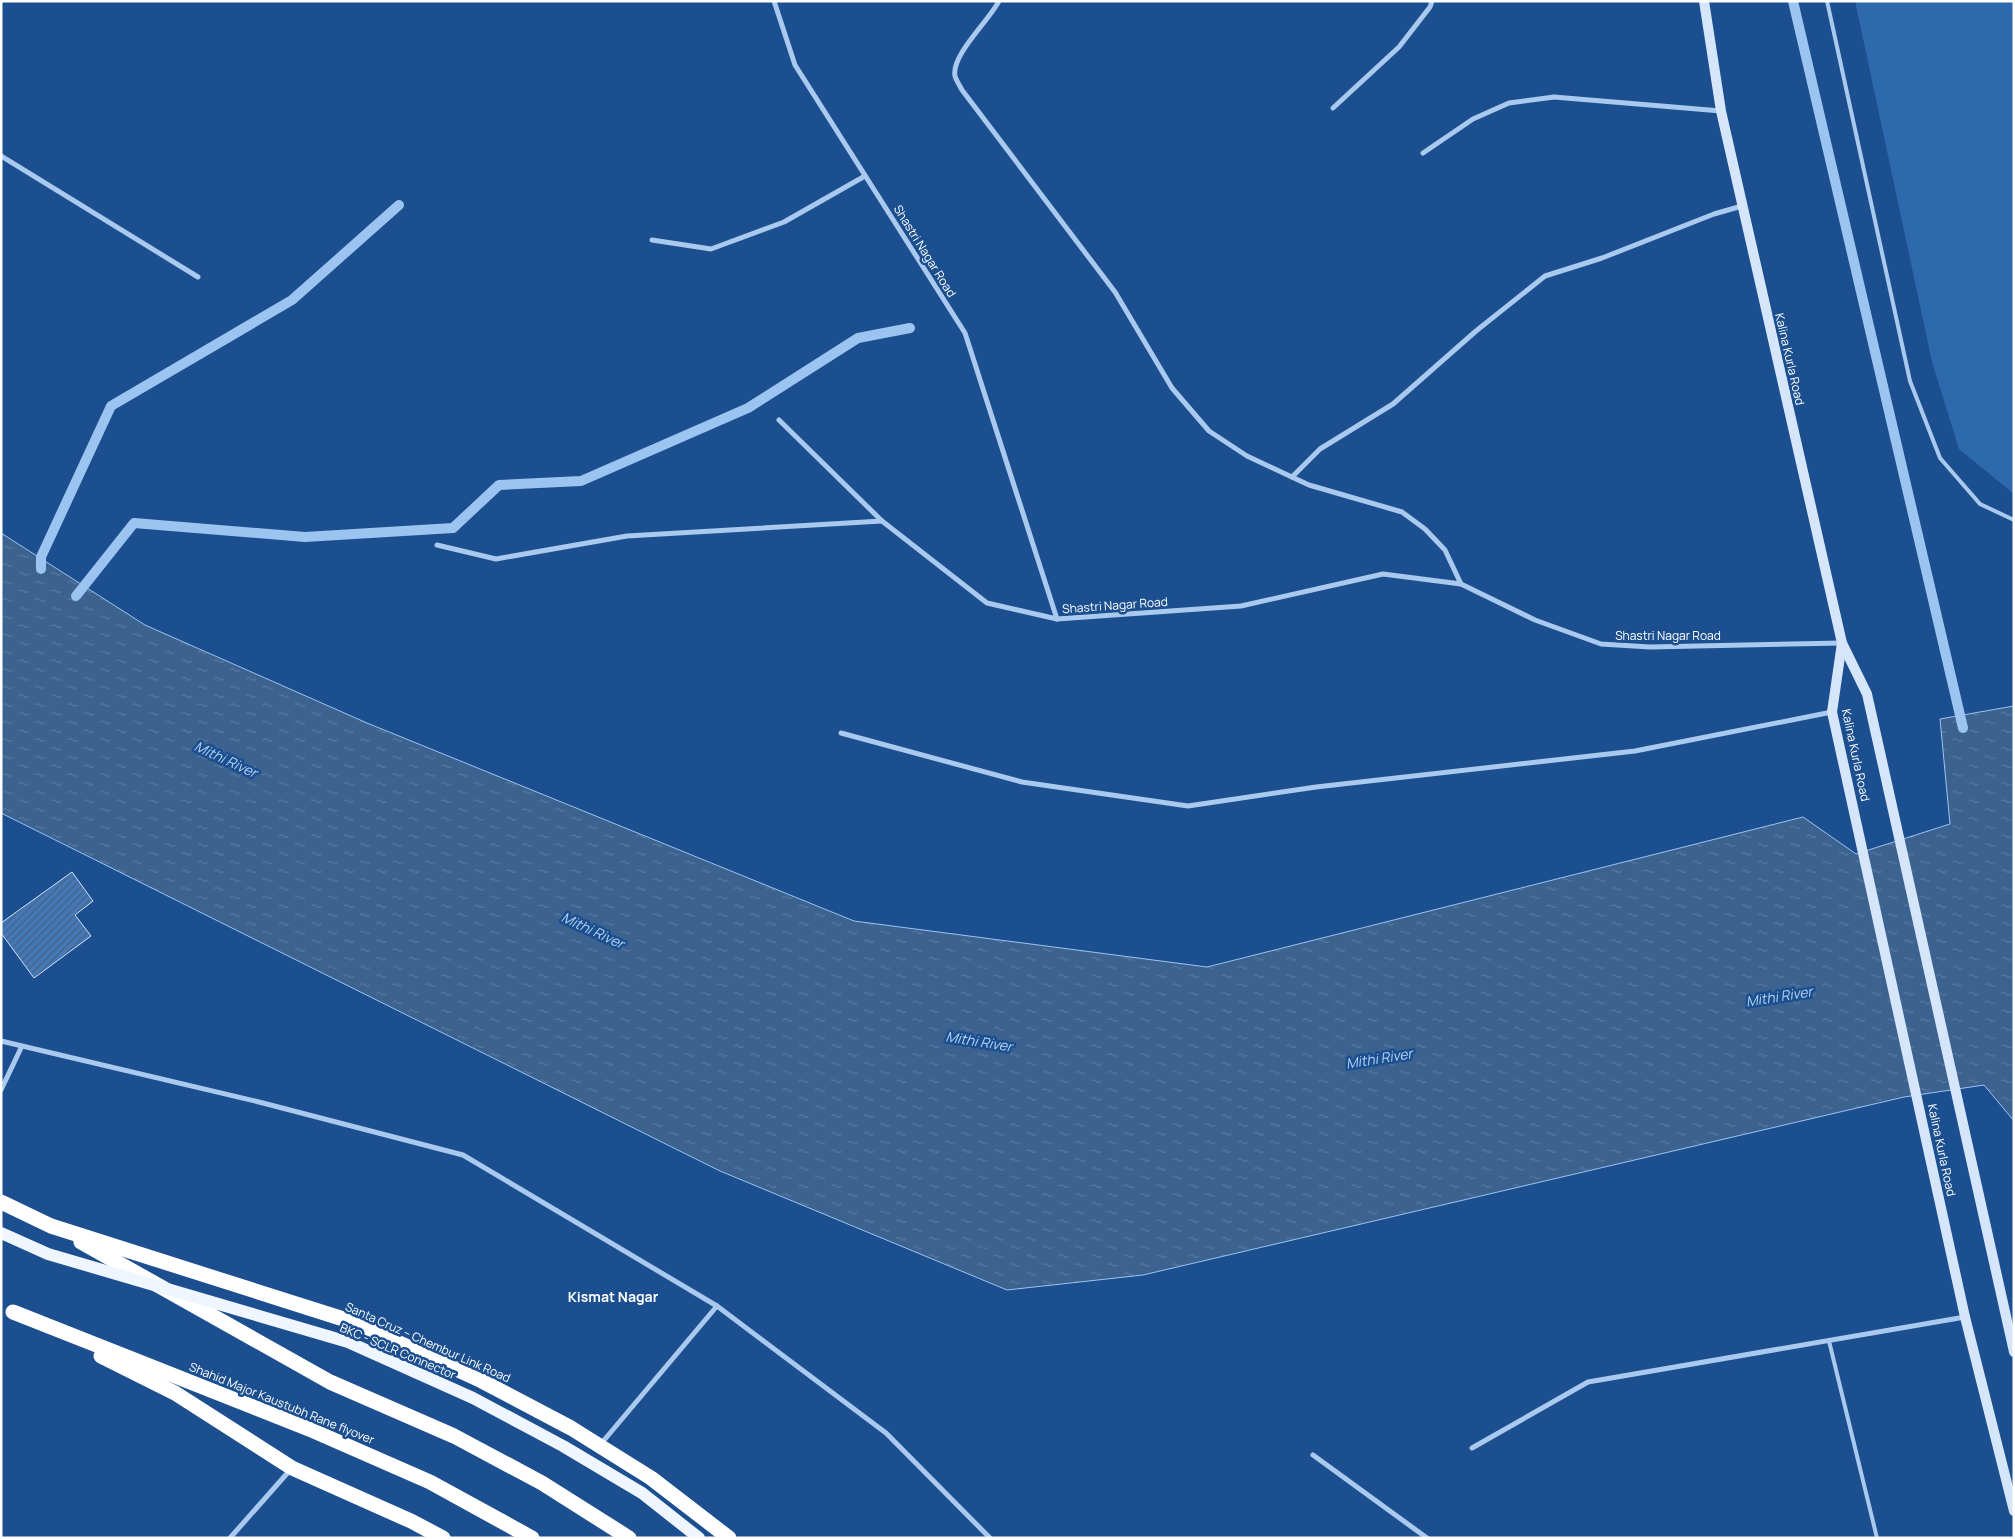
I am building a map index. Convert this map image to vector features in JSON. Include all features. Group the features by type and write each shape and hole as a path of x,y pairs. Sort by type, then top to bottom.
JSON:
{"highway":[{"name":"Santa Cruz – Chembur Link Road","path":"1,1202 51,1226 356,1323 482,1381 600,1445 651,1478 729,1538"},
{"path":"51,1226 330,1382 454,1436 542,1483 629,1538"},
{"path":"7,1309 175,1393 292,1468 411,1521 443,1538"},
{"name":"Shahid Major Kaustubh Rane flyover","path":"7,1309 309,1429 430,1482 532,1538"}],"main road":[{"name":"BKC - SCLR Connector","path":"1,1233 48,1254 348,1342 474,1398 562,1446 642,1493 699,1538"}],"street":[{"name":"Shastri Nagar Road","path":"774,1 795,65 965,332 1057,619 1241,606 1383,574 1461,584 1535,620 1601,644 1650,647 1842,643"},
{"path":"999,1 993,13 957,59 955,76 962,90 1115,292 1172,388 1209,431 1247,456 1308,485 1402,512 1425,529 1445,550 1461,584"},
{"path":"1333,108 1399,47 1430,7 1432,1"},
{"name":"Kalina Kurla Road","path":"1704,1 1721,111 1842,643 1832,712 1965,1317 2014,1511"},
{"path":"1423,153 1473,119 1509,103 1554,97 1721,111"},
{"path":"1,156 198,278"},
{"path":"652,240 710,249 784,222 865,176"},
{"path":"1292,477 1320,449 1393,404 1476,331 1545,276 1602,258 1714,214 1742,206"},
{"path":"779,420 882,521 988,603 1057,619"},
{"path":"437,545 496,559 627,536 882,521"},
{"path":"1842,643 1867,694 2014,1352"},
{"path":"841,733 1022,782 1188,806 1316,787 1635,751 1832,712"},
{"path":"1,1042 259,1102 463,1155 717,1306 886,1433 990,1538"},
{"path":"1,1090 21,1048"},
{"path":"600,1445 717,1306"},
{"path":"1472,1448 1588,1382 1965,1317"},
{"path":"1313,1456 1427,1538"},
{"path":"230,1538 292,1468"}],"lane":[{"path":"1827,1 1910,381 1940,458 1980,504 2014,520"},
{"path":"1830,1341 1877,1538"}],"shaded area":[{"path":"1855,1 2014,1 2014,494 1959,449 1932,362"}],"water":[{"name":"Mithi River","path":"1,533 145,625 367,723 854,921 1207,967 1803,817 1856,854 1950,824 1940,719 2014,706 2014,1121 1984,1085 1904,1097 1143,1275 1007,1290 720,1171 1,813"}],"building":[{"path":"72,872 93,901 75,915 91,936 34,978 1,933 1,923"}],"waterway":[{"path":"1793,1 1963,728"},
{"path":"41,569 41,557 111,406 292,300 399,205"},
{"path":"76,596 134,523 305,537 453,528 499,485 581,481 748,408 858,338 910,328"}],"district":[{"name":"Kismat Nagar","path":"613,1296"}]}
